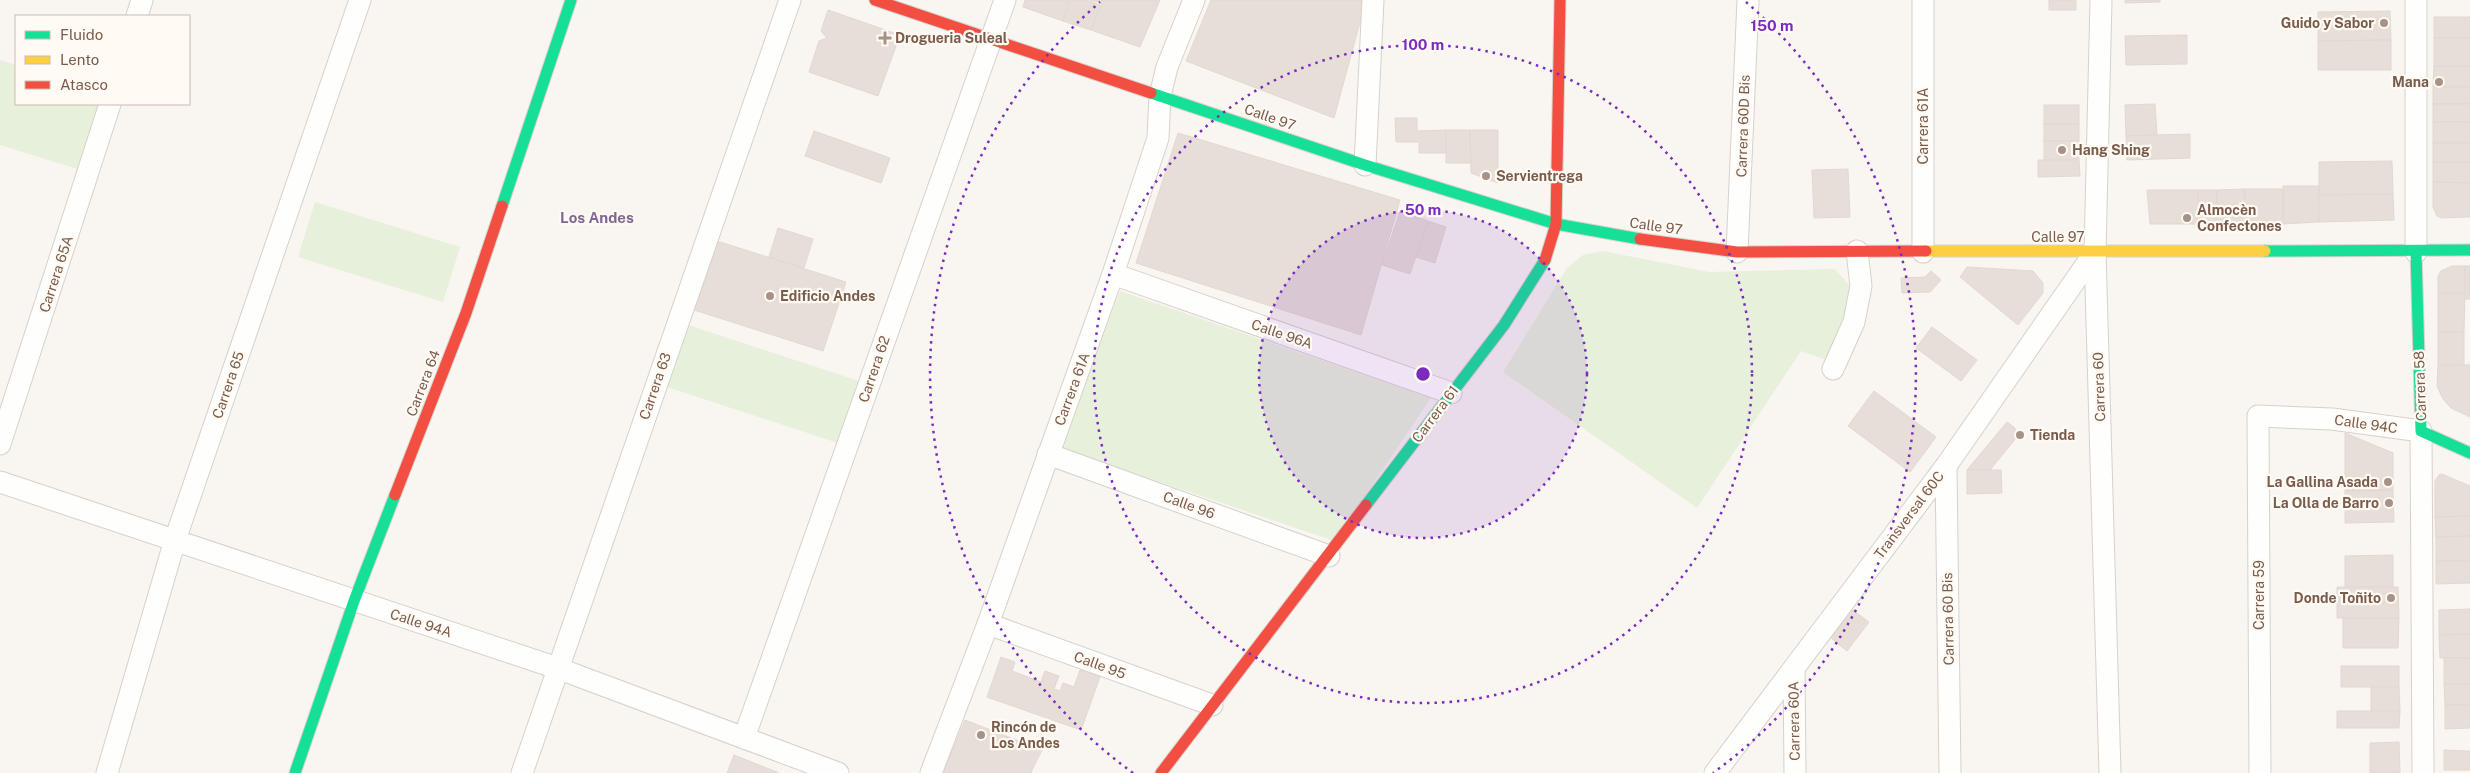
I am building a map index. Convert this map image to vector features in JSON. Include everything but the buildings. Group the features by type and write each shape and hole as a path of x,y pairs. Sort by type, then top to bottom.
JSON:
{"street":[{"path":"137,15 142,0"},
{"name":"Carrera 65","path":"108,773 175,540 360,0"},
{"name":"Carrera 64","path":"295,773 354,601 466,313 570,0"},
{"name":"Carrera 63","path":"522,773 790,0"},
{"name":"Calle 97","path":"875,0 1365,165 1556,224 1631,238 1737,252 2416,252 2470,250"},
{"name":"Carrera 62","path":"744,738 1005,0"},
{"name":"Carrera 61A","path":"931,773 988,624 1113,274 1158,138 1160,96 1167,67 1194,0"},
{"path":"1365,165 1373,0"},
{"name":"Carrera 61","path":"1161,773 1504,325 1546,259 1556,224 1560,0"},
{"name":"Carrera 60D Bis","path":"1737,252 1748,0"},
{"name":"Carrera 61A","path":"1923,0 1923,252"},
{"name":"Carrera 60","path":"2101,0 2095,252 2110,773"},
{"name":"Carrera 58","path":"2416,0 2416,252 2421,431 2423,773"},
{"name":"Carrera 65A","path":"0,444 110,105"},
{"path":"1833,368 1854,322 1861,286 1857,251"},
{"name":"Transversal 60C","path":"1715,773 1946,466 2095,252"},
{"name":"Calle 96A","path":"1113,274 1451,393"},
{"name":"Calle 94C","path":"2258,416 2332,419 2421,431 2470,453"},
{"name":"Carrera 59","path":"2258,416 2260,773"},
{"name":"Calle 96","path":"1048,454 1329,556"},
{"name":"Carrera 60 Bis","path":"1946,466 1950,773"},
{"name":"Calle 94A","path":"0,482 557,668 838,773"},
{"name":"Calle 95","path":"988,624 1212,705"},
{"name":"Carrera 60A","path":"1794,669 1795,773"}],"green space":[{"path":"0,60 15,65 15,105 102,105 81,170 0,145"},
{"path":"315,202 460,247 443,302 298,257"},
{"path":"1603,251 1709,272 1835,269 1850,286 1843,326 1827,360 1801,351 1697,508 1503,372 1567,268 1583,255"},
{"path":"1120,291 1431,398 1334,541 1060,448"},
{"path":"688,325 859,381 838,443 667,387"}],"traffic: fast":[{"path":"502,206 571,0"},
{"path":"1151,93 1365,165 1556,224 1640,239"},
{"path":"2265,251 2470,250"},
{"path":"2416,252 2421,431 2470,453"},
{"path":"1366,505 1504,325 1545,260"},
{"path":"295,773 354,601 395,495"}],"traffic: slow":[{"path":"1926,251 2265,251"}],"traffic: jam":[{"path":"875,0 1151,93"},
{"path":"1545,260 1556,224 1560,0"},
{"path":"395,495 466,313 502,206"},
{"path":"1640,239 1737,252 1926,251"},
{"path":"1161,773 1366,505"}],"place":[{"name":"Guido y Sabor","path":"2384,23"},
{"name":"Drogueria Suleal","path":"885,38"},
{"name":"Mana","path":"2439,82"},
{"name":"Hang Shing","path":"2062,150"},
{"name":"Servientrega","path":"1486,176"},
{"name":"Almocèn Confectones","path":"2187,218"},
{"name":"Edificio Andes","path":"770,296"},
{"name":"Tienda","path":"2020,435"},
{"name":"La Gallina Asada","path":"2388,482"},
{"name":"La Olla de Barro","path":"2389,503"},
{"name":"Donde Toñito","path":"2391,598"},
{"name":"Rincón de Los Andes","path":"981,735"}],"district":[{"name":"Los Andes","path":"597,217"}]}
